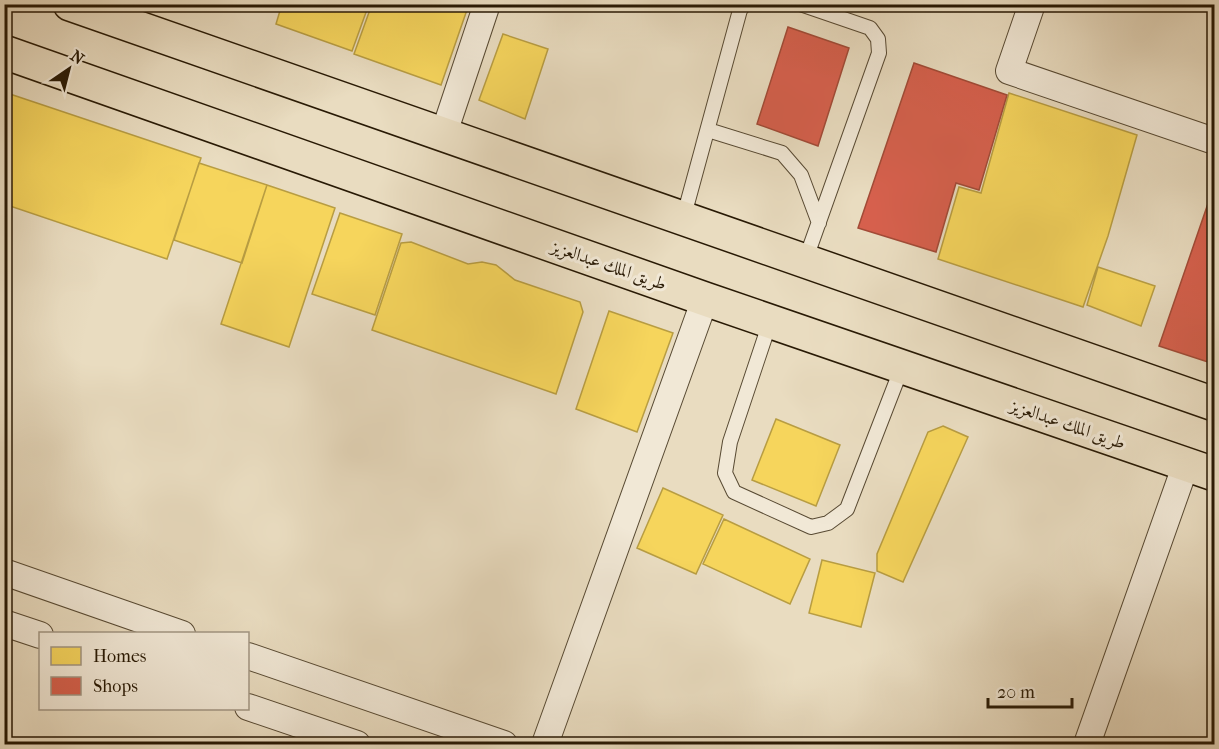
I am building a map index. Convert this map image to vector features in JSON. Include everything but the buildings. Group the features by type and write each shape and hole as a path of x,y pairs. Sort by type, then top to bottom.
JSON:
{"highway":[{"path":"70,4 1215,404"},
{"name":"طريق الملك عبدالعزيز","path":"4,52 770,322 1201,469"}],"street":[{"path":"443,136 488,4"},
{"path":"1032,4 1009,71 1215,141"},
{"path":"545,744 705,299"},
{"path":"1087,744 1201,469"},
{"path":"4,572 179,632"},
{"path":"4,623 39,635"},
{"path":"249,656 504,744"},
{"path":"249,707 357,744"}],"lane":[{"path":"683,219 740,10 745,4"},
{"path":"800,4 870,28 878,39 879,53 805,261"},
{"path":"708,130 782,153 801,175 819,223"},
{"path":"770,322 729,442 724,473 734,492 811,527 828,523 848,509 902,367"}]}
